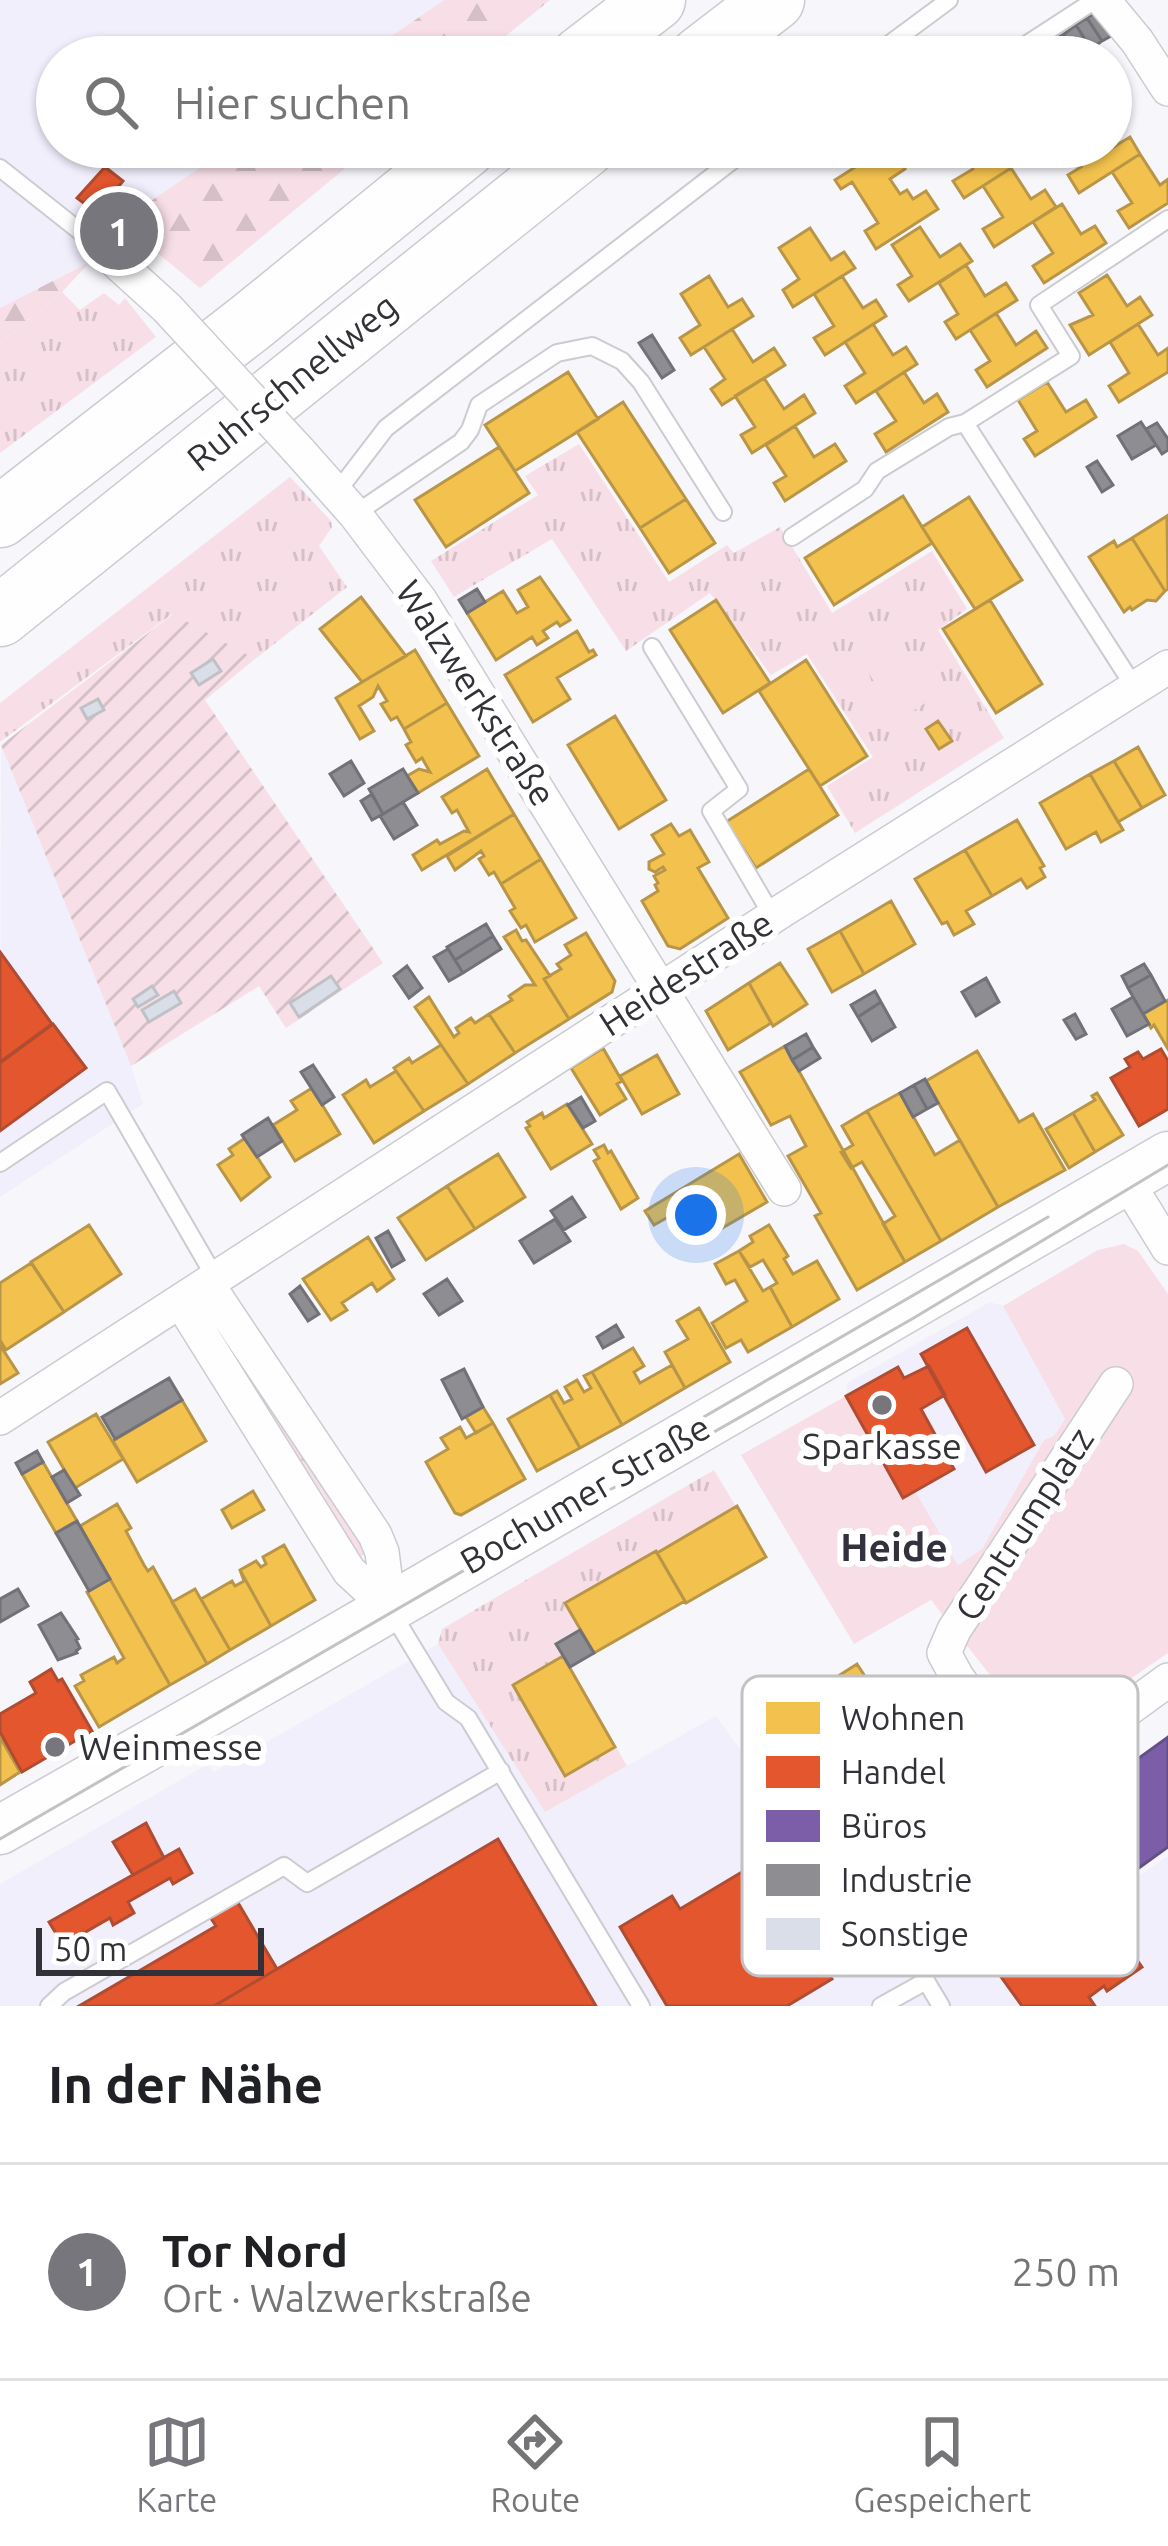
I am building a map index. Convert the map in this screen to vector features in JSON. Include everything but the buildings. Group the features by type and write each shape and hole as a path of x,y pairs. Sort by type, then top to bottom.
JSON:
{"highway":[{"path":"608,36 655,0"},
{"path":"727,36 774,0"},
{"name":"Ruhrschnellweg","path":"0,517 440,168"},
{"name":"Ruhrschnellweg","path":"0,616 559,168"}],"main road":[{"name":"Bochumer Straße","path":"0,1830 1147,1168"}],"street":[{"path":"1099,0 1152,36 1168,89"},
{"name":"Walzwerkstraße","path":"101,248 167,308 346,503 420,599 784,1189"},
{"name":"Heidestraße","path":"0,1418 1168,667"},
{"path":"1147,1168 1168,1248"},
{"path":"202,1289 349,1571 389,1608"},
{"name":"Centrumplatz","path":"956,1676 944,1653 954,1630 1116,1384"},
{"name":"Centrumplatz","path":"1138,1702 1168,1680"}],"lane":[{"path":"900,36 949,0"},
{"path":"1041,36 1099,0"},
{"path":"346,503 386,428 723,168"},
{"path":"0,169 101,248"},
{"path":"792,536 865,489 877,471 1071,356 1039,305 1168,219"},
{"path":"346,503 461,442 479,405 557,352 592,346 622,361 641,382 723,512"},
{"path":"965,423 1136,688"},
{"path":"652,647 739,789 711,811 773,917"},
{"path":"0,1163 107,1091 202,1289"},
{"path":"389,1608 446,1702 468,1718 641,2006"},
{"path":"49,2006 64,1992 284,1865 307,1883 501,1771"},
{"path":"881,2006 926,1981 941,2006"}],"shaded area":[{"path":"0,0 444,0 392,36 36,36 36,168 199,168 120,222 90,262 0,308"},
{"path":"1,745 143,1104 0,1197"},
{"path":"990,1302 1003,1306 1065,1419 1054,1436 1044,1440 982,1549 958,1565 915,1492 903,1498 846,1396 847,1383"},
{"path":"438,1644 545,1812 716,1716 742,1752 742,1976 1138,1976 1138,1876 1168,1856 1168,2006 0,2006 0,1884 208,1764 214,1772"}],"green space":[{"path":"444,0 550,0 506,36 392,36"},
{"path":"199,168 346,168 200,288 120,222"},
{"path":"90,262 62,292 0,344 0,308"},
{"path":"62,292 80,310 104,293 119,305 125,298 156,337 0,453 0,344"},
{"path":"579,444 669,582 727,545 734,553 780,527 832,613 932,551 967,609 938,630 1004,738 855,833 827,786 873,757 807,654 771,675 710,593 626,651 552,539 454,597 431,561 538,495 525,476"},
{"path":"290,477 331,521 319,546 347,587 255,659 172,614 0,742 0,703"},
{"path":"173,614 255,659 205,700 383,963 286,1028 259,986 131,1066 1,745"},
{"path":"883,634 927,702 899,720 855,652"},
{"path":"1124,1244 1138,1251 1168,1294 1168,1653 1134,1676 991,1676 931,1600 854,1644 741,1455 846,1396 903,1497 915,1491 958,1565 982,1549 1044,1440 1054,1436 1065,1419 1003,1306 1098,1250"},
{"path":"223,1335 368,1553 359,1557 220,1338"},
{"path":"714,1470 766,1557 570,1667 627,1766 545,1812 438,1644 442,1629"}],"tram line":[{"path":"0,1839 544,1524 912,1319 1168,1165"},
{"path":"602,1476 1048,1217"}],"place":[{"name":"Tor Nord","path":"119,231"},
{"name":"Sparkasse","path":"882,1405"},
{"name":"Weinmesse","path":"55,1747"}],"district":[{"name":"Heide","path":"894,1547"}]}
